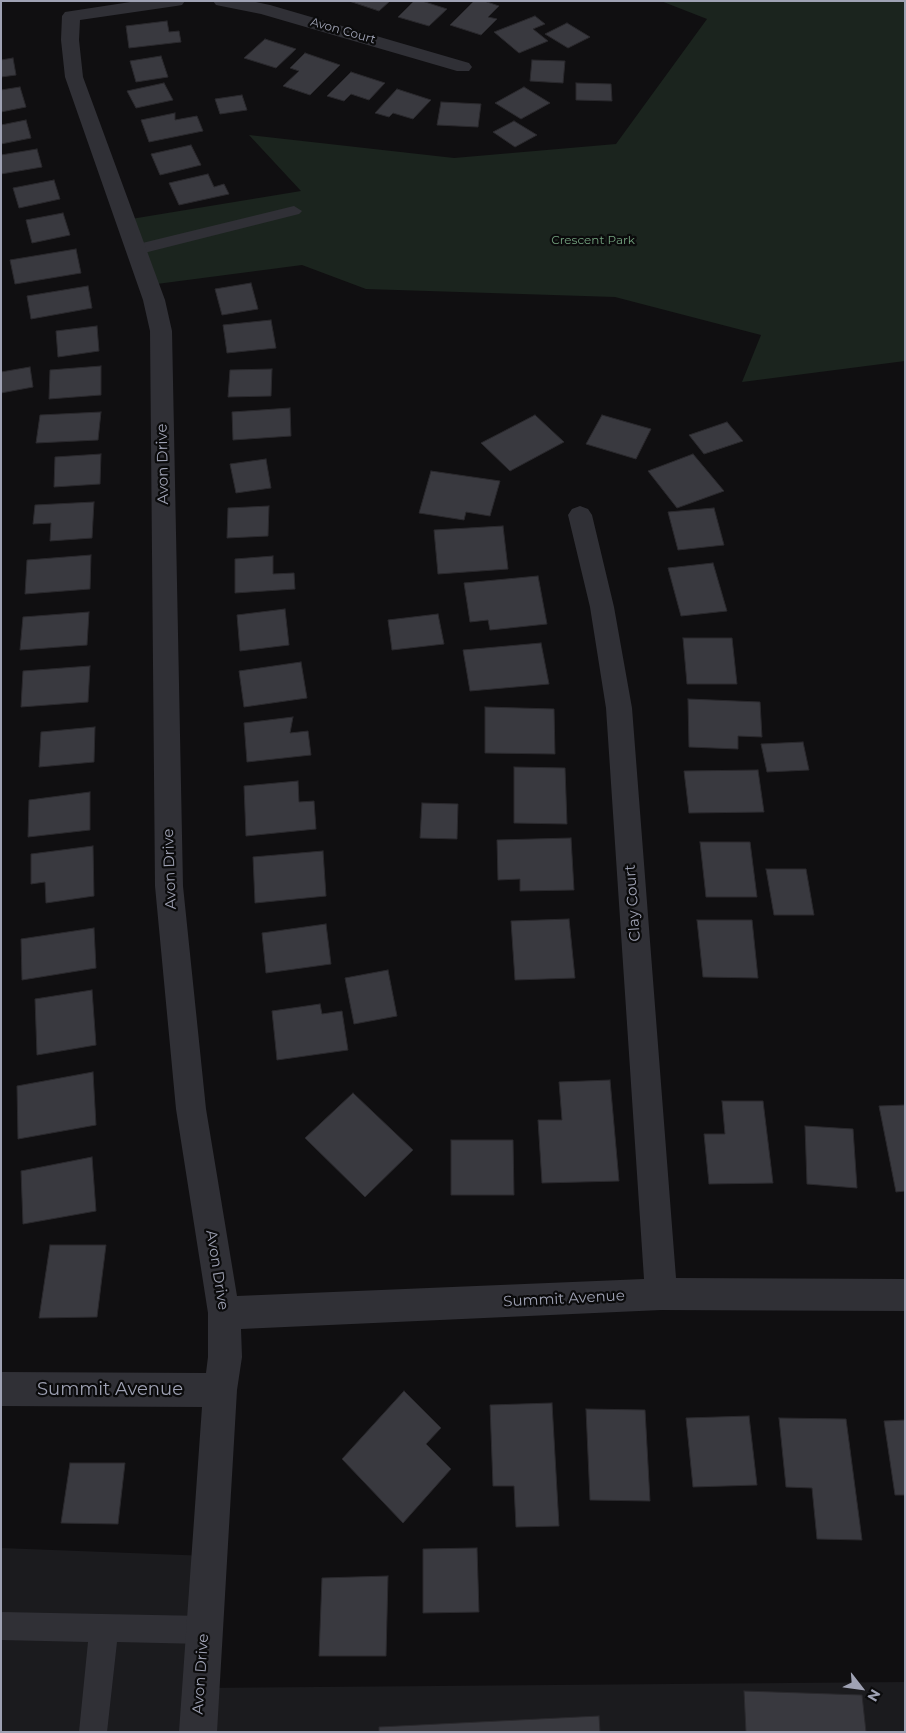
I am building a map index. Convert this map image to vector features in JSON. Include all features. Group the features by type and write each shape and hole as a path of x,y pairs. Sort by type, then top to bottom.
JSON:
{"street":[{"name":"Avon Drive","path":"176,1 71,16 70,40 74,77 154,300 161,331 169,886 191,1109 224,1314 225,1357 220,1390 198,1732"},
{"name":"Avon Court","path":"222,1 273,11 462,67"},
{"name":"Clay Court","path":"580,515 602,607 619,708 661,1294"},
{"name":"Summit Avenue","path":"224,1314 661,1294 905,1295"},
{"name":"Summit Avenue","path":"1,1390 220,1390"}],"lane":[{"path":"136,250 294,211"},
{"path":"1,1626 204,1630"},
{"path":"93,1732 104,1628"}],"shaded area":[{"path":"1,1548 209,1556 201,1688 905,1682 905,1732 1,1732"}],"green space":[{"name":"Crescent Park","path":"661,1 905,1 905,361 742,382 761,335 615,297 366,289 302,265 149,285 125,220 301,191 249,135 454,158 616,144 707,19"}],"building":[{"path":"349,1 390,1 379,11"},
{"path":"414,1 422,1 447,9 429,26 398,17"},
{"path":"474,1 484,1 499,6 488,17 497,19 481,35 450,25"},
{"path":"535,16 545,24 533,29 548,41 519,53 494,32"},
{"path":"167,21 169,32 179,31 181,42 129,48 126,26"},
{"path":"567,23 590,37 568,48 545,34"},
{"path":"265,39 296,49 276,68 244,58"},
{"path":"305,53 340,65 310,95 283,86 299,71 290,68"},
{"path":"161,56 168,77 136,82 130,61"},
{"path":"13,58 16,75 1,77 1,60"},
{"path":"532,60 565,61 563,83 530,81"},
{"path":"351,72 385,83 369,100 351,94 344,101 327,96"},
{"path":"164,83 173,100 136,108 127,91"},
{"path":"576,83 611,84 612,101 576,100"},
{"path":"20,87 26,107 1,112 1,90"},
{"path":"524,87 550,103 521,119 495,103"},
{"path":"397,89 431,100 413,119 393,113 389,117 375,113"},
{"path":"242,95 247,110 220,114 215,99"},
{"path":"441,102 481,104 478,127 437,125"},
{"path":"175,113 175,120 197,116 203,131 149,142 141,120"},
{"path":"26,120 31,138 1,144 1,125"},
{"path":"514,121 537,135 515,147 493,132"},
{"path":"191,145 201,165 160,175 151,154"},
{"path":"37,149 42,167 1,174 1,155"},
{"path":"208,174 214,187 224,184 229,194 179,205 169,183"},
{"path":"54,180 60,199 19,208 13,188"},
{"path":"63,213 70,235 32,243 26,220"},
{"path":"76,249 81,273 15,284 10,260"},
{"path":"251,283 258,309 222,315 215,289"},
{"path":"88,286 92,308 31,319 27,296"},
{"path":"271,320 276,348 227,353 223,325"},
{"path":"97,326 99,351 58,357 56,331"},
{"path":"101,366 101,395 49,399 50,370"},
{"path":"30,367 33,387 1,393 1,372"},
{"path":"272,369 271,396 228,397 230,370"},
{"path":"290,408 291,436 233,440 232,412"},
{"path":"101,412 98,440 36,443 40,415"},
{"path":"535,415 564,442 510,471 481,443"},
{"path":"602,415 651,429 636,459 586,444"},
{"path":"727,422 743,441 704,454 689,435"},
{"path":"101,454 100,484 54,487 55,457"},
{"path":"693,454 724,491 677,508 648,471"},
{"path":"266,459 271,488 236,493 230,464"},
{"path":"431,471 500,481 490,516 466,512 464,520 419,513"},
{"path":"94,502 92,538 50,541 51,523 33,524 35,505"},
{"path":"269,506 268,536 227,538 228,508"},
{"path":"714,508 724,545 678,550 668,512"},
{"path":"503,526 508,569 438,574 434,530"},
{"path":"91,555 90,589 25,594 27,560"},
{"path":"273,556 273,574 294,573 295,589 235,593 235,559"},
{"path":"713,563 727,611 681,616 668,568"},
{"path":"538,576 547,624 490,630 488,620 470,622 464,583"},
{"path":"285,609 289,645 240,651 237,615"},
{"path":"89,612 87,645 20,650 23,617"},
{"path":"438,614 444,644 392,650 388,620"},
{"path":"683,638 732,638 737,684 687,684"},
{"path":"541,643 549,684 470,691 463,650"},
{"path":"301,662 307,698 244,707 239,671"},
{"path":"90,666 88,702 21,707 23,671"},
{"path":"688,699 760,702 762,737 738,736 738,749 689,747"},
{"path":"485,707 554,709 555,754 485,753"},
{"path":"293,717 290,733 308,731 311,755 247,762 244,723"},
{"path":"95,727 94,762 39,767 41,732"},
{"path":"803,742 809,770 767,772 761,744"},
{"path":"514,767 565,768 567,824 514,823"},
{"path":"758,770 764,812 689,813 684,771"},
{"path":"298,781 299,802 314,801 316,829 246,836 244,786"},
{"path":"90,792 90,830 28,837 29,800"},
{"path":"422,803 458,804 457,839 420,838"},
{"path":"571,838 574,890 520,891 520,879 498,880 497,840"},
{"path":"700,842 750,842 757,897 706,897"},
{"path":"93,846 94,896 46,903 45,882 31,884 31,854"},
{"path":"323,851 326,896 255,903 253,857"},
{"path":"766,869 806,869 814,915 774,915"},
{"path":"569,919 575,978 515,980 511,921"},
{"path":"697,920 752,920 758,978 703,977"},
{"path":"326,924 331,964 266,973 262,933"},
{"path":"94,928 96,968 22,980 21,939"},
{"path":"388,970 397,1016 354,1024 345,978"},
{"path":"92,990 96,1045 37,1055 35,999"},
{"path":"320,1004 322,1014 342,1011 348,1050 277,1060 272,1011"},
{"path":"93,1072 96,1125 18,1139 17,1086"},
{"path":"610,1080 619,1181 542,1183 538,1120 562,1120 559,1082"},
{"path":"353,1093 413,1150 365,1197 305,1138"},
{"path":"722,1101 763,1101 773,1183 709,1184 704,1134 725,1134"},
{"path":"905,1105 905,1191 896,1192 879,1106"},
{"path":"805,1126 853,1129 857,1188 807,1184"},
{"path":"451,1140 513,1140 514,1195 451,1195"},
{"path":"92,1157 96,1211 23,1224 21,1171"},
{"path":"50,1245 106,1245 97,1317 39,1318"},
{"path":"404,1391 441,1428 426,1444 451,1469 403,1523 342,1459"},
{"path":"552,1403 559,1526 516,1527 514,1486 493,1486 490,1405"},
{"path":"586,1409 645,1410 650,1501 590,1500"},
{"path":"749,1416 757,1485 693,1487 686,1418"},
{"path":"779,1418 846,1419 862,1540 817,1539 812,1488 786,1487"},
{"path":"905,1420 905,1495 895,1495 884,1421"},
{"path":"70,1463 125,1463 118,1524 61,1523"},
{"path":"477,1548 479,1612 423,1613 423,1549"},
{"path":"388,1576 386,1656 319,1656 322,1578"},
{"path":"744,1691 862,1695 866,1732 746,1732"},
{"path":"599,1716 600,1732 379,1732 379,1727"}]}
